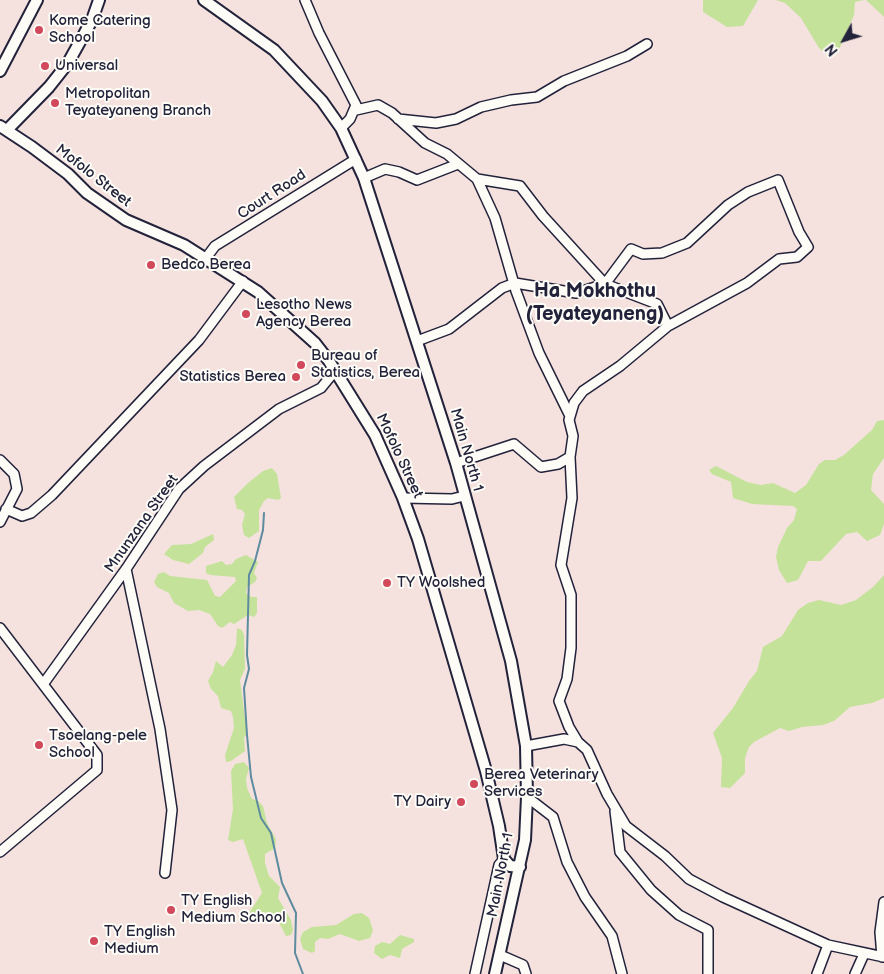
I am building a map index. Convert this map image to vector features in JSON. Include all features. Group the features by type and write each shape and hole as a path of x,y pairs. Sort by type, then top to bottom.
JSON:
{"main road":[{"path":"0,71 37,0"},
{"path":"4,127 49,87 68,63 92,20 99,0"},
{"name":"Main North 1","path":"204,0 274,50 322,101 340,128 364,178 456,462 511,662 526,746 527,797 525,840 495,974"},
{"name":"Mofolo Street","path":"4,127 119,216 184,245 243,281 270,302 315,343 335,371 375,434 403,498 418,539 486,771 504,859"},
{"path":"504,859 510,866 520,867"}],"street":[{"path":"305,0 319,33 351,91 356,110"},
{"path":"398,119 436,123 456,119 480,107 511,100 537,97 564,81 627,56 647,44"},
{"path":"340,128 356,110 378,106 398,119 425,143 447,154 477,179 494,218 539,353 570,416"},
{"name":"Court Road","path":"206,258 215,246 356,159"},
{"path":"364,178 385,169 399,172 417,180 458,164"},
{"path":"477,179 520,186 543,216 605,284 657,304 668,326"},
{"path":"417,341 449,329 502,288 515,283 576,293 605,284 631,249 643,254 662,253 687,243 709,225 728,205 748,192 778,180 799,232 808,247 797,257 778,259 748,283 668,326 630,358 583,391 574,403 569,420 573,436 570,457 572,498 561,565 571,596 571,648 567,679 559,701 569,728 578,742 587,750 626,826 665,856 689,879 779,924 828,945 883,957 880,932 884,902"},
{"path":"6,509 22,516 31,513 52,495 199,340 243,281"},
{"name":"Mnunzana Street","path":"44,683 126,569 180,489 204,466 279,409 320,388 335,371"},
{"path":"456,462 514,444 541,467 558,464 570,457"},
{"path":"0,460 10,468 17,481 17,489 0,522"},
{"path":"403,498 452,500 464,496"},
{"path":"126,569 160,729 172,810 165,873"},
{"path":"0,628 44,683 97,755 98,770 0,852"},
{"path":"526,746 564,740 578,742"},
{"path":"527,797 553,817 567,862 585,898 612,936 622,974"},
{"path":"615,806 620,852 651,890 665,903 679,915 708,930 708,974"},
{"path":"475,974 499,865 504,859"},
{"path":"817,974 828,945"},
{"path":"855,974 864,954"},
{"path":"500,955 523,965 526,974"}],"green space":[{"path":"703,0 758,0 743,26 727,27 703,12"},
{"path":"776,0 864,0 855,2 854,15 837,54 826,54 819,48 801,18 785,3"},
{"path":"866,0 884,0 884,17 881,14"},
{"path":"884,420 884,458 873,474 871,490 884,504 884,524 880,535 867,541 857,532 846,534 821,561 808,561 798,580 787,583 779,570 776,557 778,547 787,528 794,520 797,509 793,506 752,504 733,498 731,482 712,474 709,470 716,466 747,482 761,485 773,483 795,493 806,485 819,464 825,460 835,460 844,455 872,430 877,421"},
{"path":"272,468 277,474 281,498 278,500 268,498 264,501 259,510 259,531 249,538 244,535 242,525 245,514 242,510 237,509 234,497 263,471"},
{"path":"213,534 214,540 205,547 203,553 189,564 173,560 164,554 172,545 191,544"},
{"path":"246,555 258,562 254,573 257,578 255,582 247,587 246,593 251,597 257,597 257,613 254,617 248,615 234,624 230,622 222,628 218,626 210,614 199,610 188,611 174,603 169,593 157,587 154,582 158,574 164,572 170,576 207,580 215,596 220,597 236,581 235,577 210,575 206,573 206,566 222,561 226,565 232,564 236,559"},
{"path":"884,575 884,698 872,703 850,707 834,721 823,725 802,727 789,731 780,728 754,742 749,747 745,758 745,773 730,788 721,787 722,758 713,733 733,708 757,671 763,647 782,636 798,610 808,603 819,600 841,605 856,600 873,587"},
{"path":"237,628 242,630 244,635 245,669 240,680 247,735 244,737 245,751 231,761 226,762 225,755 234,728 233,717 231,711 221,708 218,696 211,689 208,681 216,661 223,667 232,655 236,645"},
{"path":"244,762 249,768 246,779 247,788 252,799 257,800 263,806 267,823 276,839 275,848 265,854 265,863 269,876 280,887 278,898 291,920 293,930 291,935 286,936 276,917 264,912 256,915 249,913 262,893 243,839 233,842 228,840 233,809 231,771 235,764"},
{"path":"362,913 369,918 373,930 370,938 359,941 340,934 328,939 320,938 315,942 315,951 312,953 303,949 300,939 303,932 312,927 336,925 354,914"},
{"path":"400,935 414,939 414,942 402,949 400,958 390,955 382,959 374,953 375,946 382,942 390,944"}],"waterway":[{"path":"264,513 263,530 255,561 249,575 247,655 249,669 244,688 247,735 251,777 261,818 271,833 282,883 296,913 295,953 303,974"}],"place":[{"name":"Kome Catering School","path":"39,30"},
{"name":"Universal","path":"45,66"},
{"name":"Metropolitan Teyateyaneng Branch","path":"55,103"},
{"name":"Bedco Berea","path":"151,265"},
{"name":"Lesotho News Agency Berea","path":"246,314"},
{"name":"Bureau of Statistics, Berea","path":"301,365"},
{"name":"Statistics Berea","path":"296,377"},
{"name":"TY Woolshed","path":"387,583"},
{"name":"Tsoelang-pele School","path":"39,745"},
{"name":"Berea Veterinary Services","path":"474,784"},
{"name":"TY Dairy","path":"461,802"},
{"name":"TY English Medium School","path":"171,910"},
{"name":"TY English Medium","path":"94,941"}],"district":[{"name":"Ha Mokhothu (Teyateyaneng)","path":"595,304"}]}
